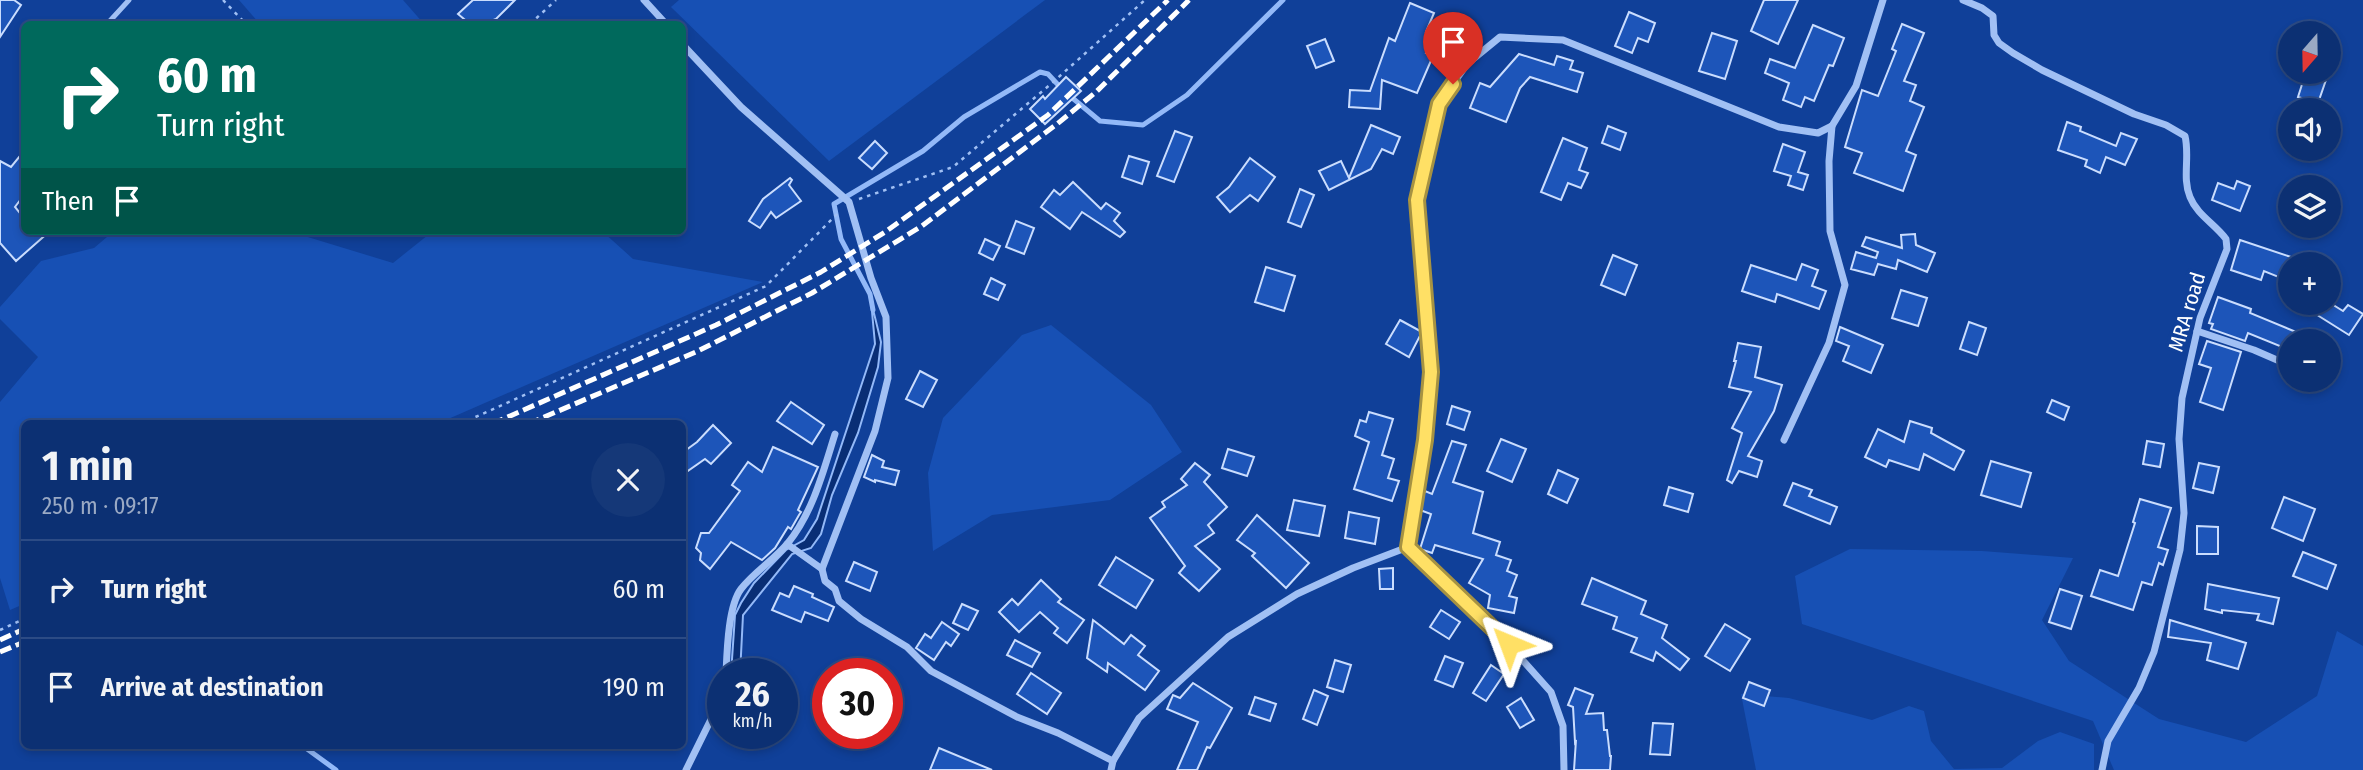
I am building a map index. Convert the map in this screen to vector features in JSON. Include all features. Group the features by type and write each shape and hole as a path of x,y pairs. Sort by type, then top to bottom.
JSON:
{"street":[{"path":"644,0 663,21"},
{"path":"1784,440 1829,343 1845,285 1830,231 1829,161 1832,126 1856,86 1883,0"},
{"name":"MRA road","path":"1963,0 1993,16 1994,35 1999,43 2013,53 2042,70 2185,136 2189,150 2186,169 2190,196 2205,219 2226,239 2227,249 2197,331 2181,411 2179,439 2184,513 2180,550 2154,652 2140,688 2108,741 2102,770"},
{"path":"1408,547 1425,440 1431,372 1417,200 1439,104 1467,64 1500,37 1563,40 1779,127 1818,133 1832,126"},
{"path":"686,48 741,107 849,202 886,317 888,378 875,431 822,569 825,581 835,590 839,601 907,647 930,671 1017,717 1058,733 1114,761"},
{"path":"2197,331 2278,360"},
{"path":"727,658 729,628 739,591 787,544 817,490 835,434"},
{"path":"787,544 822,569"},
{"path":"1111,770 1139,718 1228,637 1297,594 1353,568 1408,547"},
{"path":"1408,547 1493,627 1551,692 1563,726 1564,770"},
{"path":"686,770 707,727"}],"lane":[{"path":"110,21 129,0"}],"path":[{"path":"223,0 243,21"},
{"path":"533,21 556,0"},
{"path":"469,420 766,286 849,202 953,167 1145,0"},
{"path":"0,630 21,620"}],"shaded area":[{"path":"239,0 403,0 421,21 257,21"},
{"path":"679,0 1045,0 829,161 671,7"},
{"path":"109,235 301,235 393,263 428,235 606,235 633,259 763,282 446,420 21,420 21,605 10,610 0,578 0,402 38,357 0,319 0,307 41,261 94,248"},
{"path":"871,301 881,342 878,367 858,433 832,495 821,534 811,548 792,554 743,615 741,658 732,658 735,615 741,603 754,583 786,550 804,540 817,519 875,344"},
{"path":"1051,325 1151,405 1182,452 1110,500 992,515 933,551 928,473 943,418 1022,335"},
{"path":"1850,549 1982,551 2073,558 2042,620 2069,661 2159,719 2246,742 2317,696 2337,631 2363,646 2363,770 2114,770 2093,721 1802,624 1795,576"},
{"path":"1741,694 1789,698 1872,720 1909,706 1924,711 1931,741 1954,769 2002,768 2038,741 2060,732 2094,744 2094,770 1756,770"}],"building":[{"path":"0,0 14,0 21,5 0,37"},
{"path":"473,0 515,0 491,21 466,21 458,14"},
{"path":"1764,0 1798,0 1778,44 1751,31"},
{"path":"1410,3 1434,13 1426,32 1433,35 1426,53 1433,56 1417,93 1382,80 1380,109 1349,107 1350,90 1370,91 1389,38 1395,41"},
{"path":"1629,12 1655,23 1648,42 1638,38 1632,53 1615,46"},
{"path":"1902,24 1924,33 1904,81 1916,85 1910,101 1924,107 1906,151 1916,155 1903,191 1854,173 1862,153 1845,147 1862,90 1878,96 1896,51 1892,49"},
{"path":"1813,25 1844,38 1833,66 1829,65 1814,101 1805,97 1801,107 1783,100 1789,83 1765,73 1770,59 1795,68"},
{"path":"1712,33 1737,41 1725,79 1699,71"},
{"path":"1325,39 1334,61 1316,68 1307,46"},
{"path":"1519,54 1554,65 1557,56 1573,61 1570,69 1583,73 1577,92 1530,77 1520,88 1506,122 1470,108 1480,83 1490,87"},
{"path":"1066,77 1081,91 1045,124 1030,109 1043,96 1045,99"},
{"path":"2302,84 2325,84 2320,98 2298,97"},
{"path":"2067,122 2081,127 2080,131 2116,146 2121,133 2137,139 2125,165 2106,157 2100,173 2085,166 2087,160 2058,150"},
{"path":"1371,125 1400,137 1393,154 1382,149 1371,169 1329,190 1319,171 1341,161 1349,178"},
{"path":"1608,126 1626,133 1620,150 1602,143"},
{"path":"1175,131 1192,137 1174,182 1157,176"},
{"path":"1563,138 1587,148 1579,170 1588,173 1581,188 1568,183 1561,200 1541,192"},
{"path":"875,141 887,153 872,169 859,158"},
{"path":"1783,144 1805,152 1798,172 1808,175 1803,190 1788,185 1791,176 1774,171"},
{"path":"21,155 21,199 15,207 21,214 21,235 45,235 16,261 0,243 0,161 11,167"},
{"path":"1129,156 1149,162 1142,184 1122,177"},
{"path":"1250,158 1275,177 1258,201 1250,195 1230,212 1217,197 1229,187"},
{"path":"790,178 792,180 789,185 801,201 776,218 771,212 760,228 749,221 763,199"},
{"path":"2237,181 2250,186 2240,211 2212,200 2218,183 2234,189"},
{"path":"1073,182 1101,209 1106,203 1120,213 1114,221 1125,232 1120,237 1082,212 1070,229 1041,207 1054,190 1060,195"},
{"path":"1300,189 1314,195 1301,227 1288,222"},
{"path":"1016,221 1034,228 1024,254 1006,247"},
{"path":"1915,234 1916,245 1935,253 1927,272 1898,260 1896,269 1878,264 1874,275 1851,269 1856,252 1876,258 1878,252 1862,246 1866,237 1902,248 1901,235"},
{"path":"985,239 1000,246 993,260 979,253"},
{"path":"2240,240 2278,253 2278,277 2264,271 2261,280 2231,270"},
{"path":"1613,255 1637,265 1625,295 1601,285"},
{"path":"1802,264 1818,270 1812,286 1826,291 1819,309 1777,294 1775,302 1742,291 1751,265 1796,280"},
{"path":"1266,267 1295,276 1284,311 1255,302"},
{"path":"991,278 1005,285 998,300 984,294"},
{"path":"1901,290 1927,298 1918,326 1892,318"},
{"path":"2218,297 2251,309 2250,313 2289,329 2278,329 2278,345 2248,333 2245,341 2211,329 2213,324 2209,323"},
{"path":"2348,305 2363,314 2349,335 2317,315 2341,315 2341,310 2343,311"},
{"path":"1400,320 1422,332 1409,357 1386,344"},
{"path":"1969,322 1986,328 1977,355 1960,349"},
{"path":"1840,327 1883,345 1871,373 1843,361 1849,346 1836,341"},
{"path":"2207,341 2241,352 2223,410 2200,402 2211,368 2199,364"},
{"path":"1738,343 1761,347 1755,377 1782,385 1774,411 1748,456 1762,461 1757,477 1739,471 1732,483 1727,480 1742,433 1732,428 1751,392 1729,387"},
{"path":"920,371 937,380 923,407 906,399"},
{"path":"2052,400 2069,407 2064,420 2047,412"},
{"path":"791,402 824,425 812,444 777,421"},
{"path":"1452,406 1470,412 1464,430 1447,424"},
{"path":"1369,412 1393,419 1382,455 1394,459 1388,478 1399,481 1392,501 1354,489 1369,442 1355,436 1360,420 1366,422"},
{"path":"1910,421 1932,428 1931,433 1964,451 1954,470 1924,454 1919,470 1889,460 1886,467 1865,457 1878,429 1904,442"},
{"path":"713,425 731,443 711,464 705,459 686,472 686,450"},
{"path":"1501,439 1526,449 1512,482 1487,471"},
{"path":"1452,441 1466,445 1453,482 1483,492 1473,533 1500,542 1496,555 1511,560 1507,571 1517,575 1509,596 1517,598 1514,613 1488,608 1490,595 1469,583 1483,559 1435,545 1432,553 1420,549 1431,514 1420,510 1422,498 1425,491 1432,494"},
{"path":"2147,441 2164,444 2160,467 2143,464"},
{"path":"773,447 818,467 798,510 801,512 791,529 788,527 775,548 762,560 731,542 710,569 700,560 701,553 696,548 701,533 709,533 740,491 732,485 748,462 762,472"},
{"path":"1228,449 1254,457 1247,476 1222,468"},
{"path":"872,455 884,461 882,467 899,471 895,485 864,477"},
{"path":"1991,461 2031,473 2021,507 1981,495"},
{"path":"1195,463 1210,475 1204,482 1227,507 1208,525 1214,533 1195,546 1220,569 1199,591 1179,573 1185,566 1150,518 1165,507 1162,502 1187,485 1181,479"},
{"path":"2199,463 2219,467 2213,493 2193,488"},
{"path":"1558,470 1578,479 1567,503 1548,494"},
{"path":"1793,483 1812,490 1809,496 1837,507 1830,524 1784,505"},
{"path":"1669,487 1693,494 1688,512 1664,505"},
{"path":"2284,497 2315,509 2303,541 2272,528"},
{"path":"2140,499 2171,508 2158,547 2168,550 2163,565 2159,563 2152,585 2142,582 2133,610 2091,596 2100,570 2118,576"},
{"path":"1294,500 1325,506 1319,536 1287,530"},
{"path":"1349,512 1379,518 1375,544 1345,538"},
{"path":"1257,515 1309,563 1286,588 1252,556 1255,553 1237,540"},
{"path":"2197,526 2218,527 2218,554 2197,554"},
{"path":"2303,552 2336,565 2327,589 2293,576"},
{"path":"1116,557 1153,580 1136,608 1099,585"},
{"path":"854,562 877,572 870,591 846,581"},
{"path":"1393,568 1393,589 1380,589 1379,569"},
{"path":"1592,578 1646,601 1641,614 1667,625 1662,638 1689,659 1680,670 1656,652 1653,661 1631,652 1637,638 1613,629 1617,617 1582,604"},
{"path":"1041,580 1061,599 1058,602 1084,620 1067,643 1054,633 1058,628 1040,612 1019,632 999,612 1012,599 1018,605"},
{"path":"2208,584 2279,598 2273,624 2257,620 2259,614 2222,610 2222,613 2205,609"},
{"path":"794,586 834,607 828,621 805,612 801,622 772,610 780,593 789,597"},
{"path":"2060,589 2082,596 2071,629 2049,622"},
{"path":"962,604 978,611 968,630 953,623"},
{"path":"1441,610 1460,622 1449,639 1430,627"},
{"path":"1093,620 1124,644 1131,635 1145,646 1138,655 1159,671 1145,690 1108,663 1107,672 1087,658"},
{"path":"2170,620 2246,643 2238,669 2207,660 2211,643 2168,637"},
{"path":"942,622 959,634 951,646 946,642 934,660 916,648 925,634 931,638"},
{"path":"1725,624 1750,639 1730,671 1705,656"},
{"path":"1015,640 1040,653 1032,667 1007,655"},
{"path":"1445,656 1463,663 1453,687 1435,680"},
{"path":"1335,660 1351,665 1343,692 1327,687"},
{"path":"1491,665 1504,674 1486,701 1473,693"},
{"path":"1031,673 1061,693 1047,714 1017,694"},
{"path":"1749,682 1770,690 1764,706 1743,698"},
{"path":"1193,683 1232,708 1210,748 1207,747 1197,770 1177,770 1198,722 1167,709 1173,695 1180,698"},
{"path":"1575,688 1593,695 1586,714 1603,713 1604,730 1607,730 1611,756 1610,770 1574,770 1576,740 1575,742 1573,707 1568,705"},
{"path":"1314,690 1328,696 1317,725 1303,719"},
{"path":"1255,697 1276,704 1270,721 1249,714"},
{"path":"1521,698 1534,720 1520,728 1507,707"},
{"path":"1653,723 1673,724 1670,755 1650,754"},
{"path":"939,748 992,770 930,770"}],"waterway":[{"path":"1070,96 1100,121 1143,125 1187,95 1283,0"},
{"path":"873,310 870,294 841,239 834,204 923,151 964,117 1040,72 1048,74 1062,89"},
{"path":"307,749 336,770"}],"railway":[{"path":"501,420 716,325 821,272 885,232 1048,115 1168,0"},
{"path":"537,420 698,351 812,293 922,226 1096,92 1189,0"},
{"path":"0,640 21,630"},
{"path":"0,652 21,643"}],"route":[{"path":"1453,84 1439,104 1417,200 1431,372 1425,440 1408,547 1509,644"}]}
